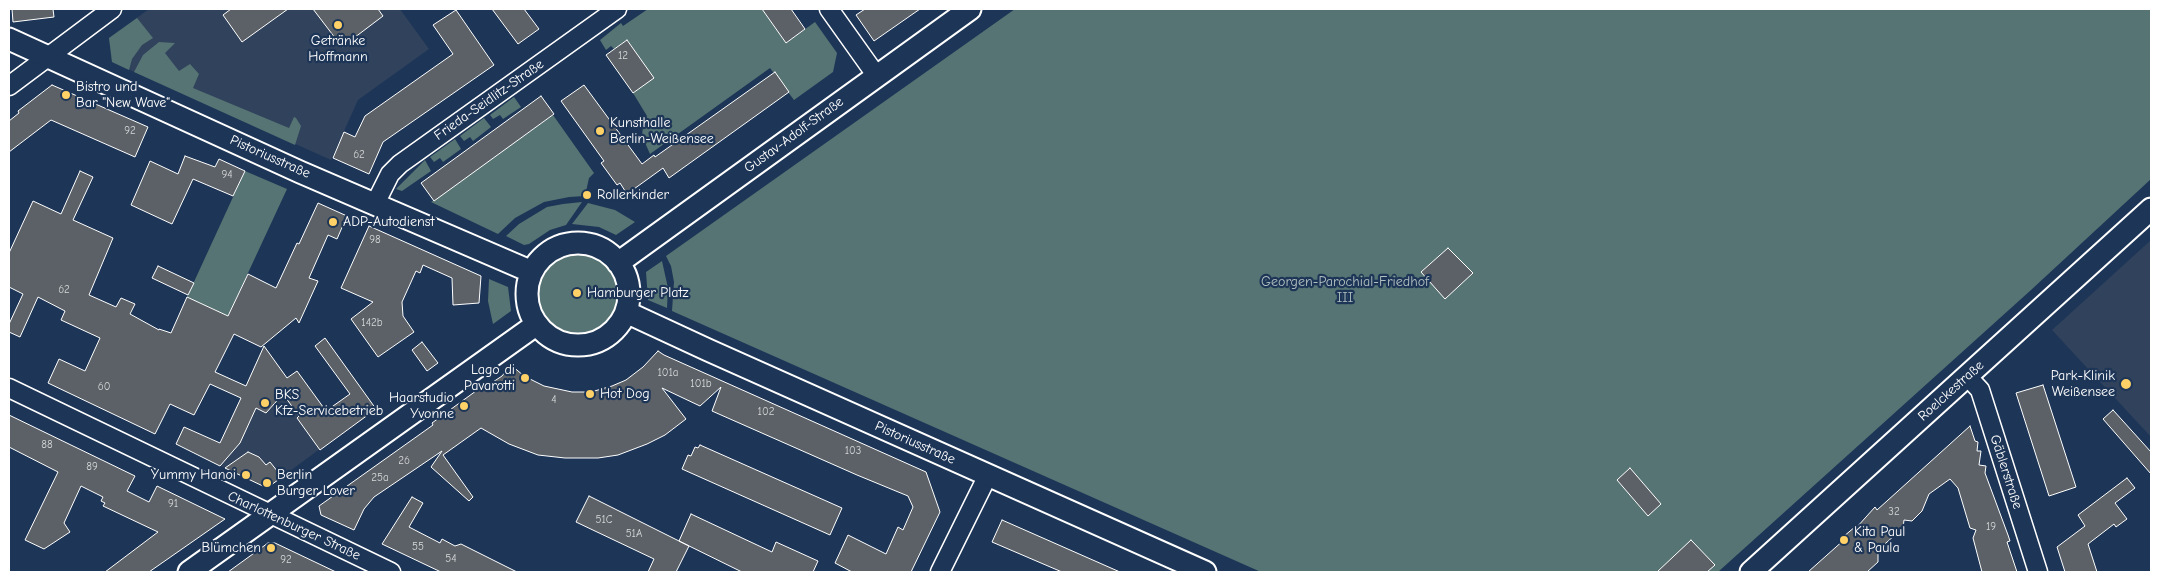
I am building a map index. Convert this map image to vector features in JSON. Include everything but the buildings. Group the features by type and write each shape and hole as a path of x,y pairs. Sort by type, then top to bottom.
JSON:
{"street":[{"path":"9,86 112,9"},
{"name":"Frieda-Seidlitz-Straße","path":"375,204 390,174 400,164 617,9"},
{"path":"829,9 876,75"},
{"name":"Gustav-Adolf-Straße","path":"618,263 970,9"},
{"name":"Pistoriusstraße","path":"9,40 375,204 532,272"},
{"name":"Roelckestraße","path":"1751,572 2151,209"},
{"path":"571,244 588,244 603,250 618,263 625,274 629,290 626,312 618,326 610,334 601,340 580,345 558,341 549,336 537,324 528,304 528,287 532,272 542,258 556,248 571,244"},
{"name":"Pistoriusstraße","path":"626,312 1205,572"},
{"path":"189,572 537,324"},
{"name":"Gäblerstraße","path":"1967,376 1980,390 2038,572"},
{"name":"Charlottenburger Straße","path":"9,388 390,572"},
{"path":"940,572 988,475"}],"shaded area":[{"path":"149,9 400,9 429,49 358,100 331,160 112,62 109,38"},
{"name":"Park-Klinik Weißensee","path":"2151,240 2151,437 2052,330"},
{"path":"264,346 332,440 267,488 212,462"}],"green space":[{"path":"648,9 762,9 786,43 815,22 837,53 833,72 794,100 770,68 650,154 642,136 647,116 633,93 653,78 627,40 614,49 611,46 606,50 600,40 621,23 623,26"},
{"name":"Georgen-Parochial-Friedhof III","path":"1015,9 2151,9 2151,179 2031,290 1718,572 1261,572 672,311 674,282 671,266 666,256"},
{"path":"137,18 153,38 142,45 132,59 129,70 112,62 109,38"},
{"path":"159,42 175,43 165,53 179,71 190,64 199,74 193,88 289,128 294,117 296,118 301,126 295,145 134,72 143,55"},
{"path":"514,97 521,107 503,119 500,115 493,119 490,115"},
{"path":"553,115 594,173 589,178 585,196 544,202 515,218 498,234 431,202"},
{"path":"484,118 491,127 473,141 470,137 464,141 460,136"},
{"path":"455,139 461,149 443,162 440,158 434,162 430,157"},
{"path":"425,160 431,171 402,191 396,189"},
{"path":"245,171 287,189 228,316 187,297"},
{"path":"582,202 566,225 550,230 529,244 524,245 506,236 519,224 547,207"},
{"path":"588,203 615,210 635,222 616,235 599,227 572,224"},
{"path":"578,253 593,256 606,265 615,278 618,293 615,308 606,321 593,330 578,333 563,330 550,321 541,308 538,293 541,278 550,265 563,256"},
{"path":"662,261 668,288 667,308 648,300 646,272"},
{"path":"489,279 508,287 511,311 493,324 488,301"}],"place":[{"name":"Getränke Hoffmann","path":"338,25"},
{"name":"Bistro und Bar \"New Wave\"","path":"66,95"},
{"name":"Kunsthalle Berlin-Weißensee","path":"600,131"},
{"name":"Rollerkinder","path":"587,195"},
{"name":"ADP-Autodienst","path":"333,222"},
{"name":"Hamburger Platz","path":"577,293"},
{"name":"Lago di Pavarotti","path":"525,378"},
{"name":"Park-Klinik Weißensee","path":"2126,384"},
{"name":"Hot Dog","path":"590,394"},
{"name":"BKS Kfz-Servicebetrieb","path":"265,403"},
{"name":"Haarstudio Yvonne","path":"464,406"},
{"name":"Yummy Hanoi","path":"246,475"},
{"name":"Berlin Burger Lover","path":"267,483"},
{"name":"Kita Paul & Paula","path":"1844,540"},
{"name":"Blümchen","path":"271,548"}]}
